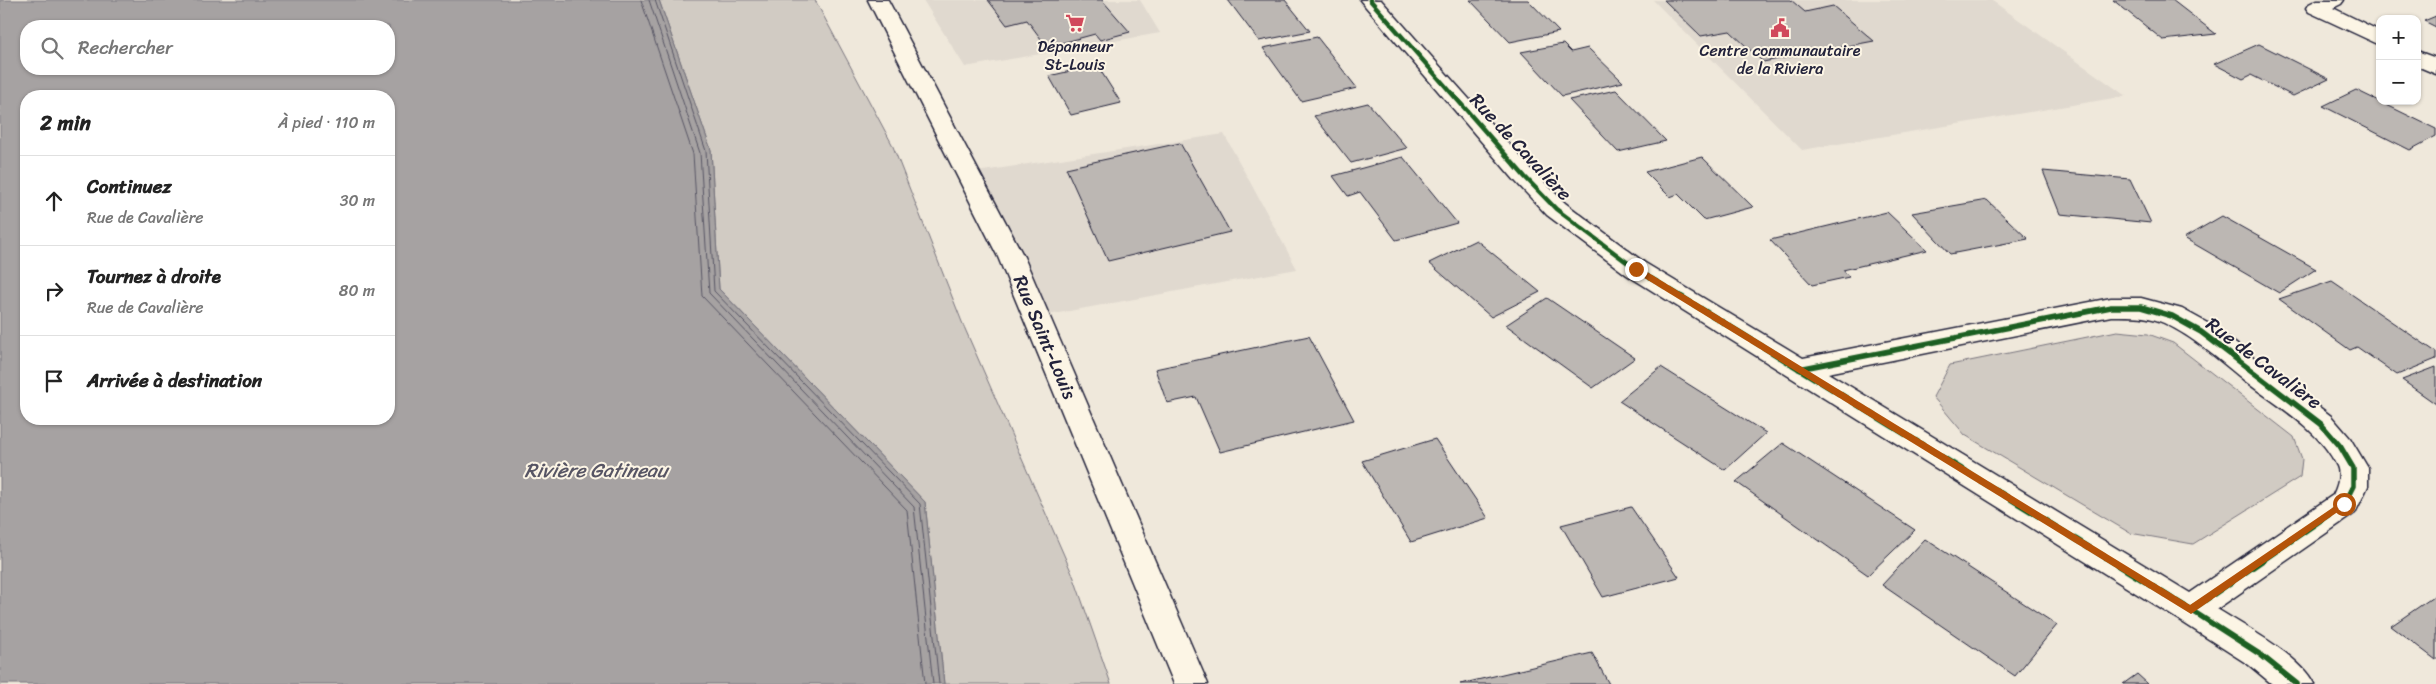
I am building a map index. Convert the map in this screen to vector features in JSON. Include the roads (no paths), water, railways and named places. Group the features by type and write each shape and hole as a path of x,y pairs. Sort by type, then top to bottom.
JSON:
{"street":[{"name":"Rue Saint-Louis","path":"878,0 1012,257 1191,684"},
{"name":"Rue de Cavalière","path":"1370,0 1525,177 1556,209 1636,269 2191,610 2261,655 2297,684"},
{"path":"2334,0 2316,8 2376,37"},
{"path":"2421,60 2436,67"},
{"name":"Rue de Cavalière","path":"1799,369 2111,306 2141,307 2172,316 2201,332 2321,424 2340,446 2352,468 2353,486 2344,504 2191,610"}],"water":[{"name":"Rivière Gatineau","path":"0,0 659,0 711,150 719,289 925,502 944,684 0,684"}],"place":[{"name":"Dépanneur St-Louis","path":"1075,23"},
{"name":"Centre communautaire de la Riviera","path":"1780,28"}]}
